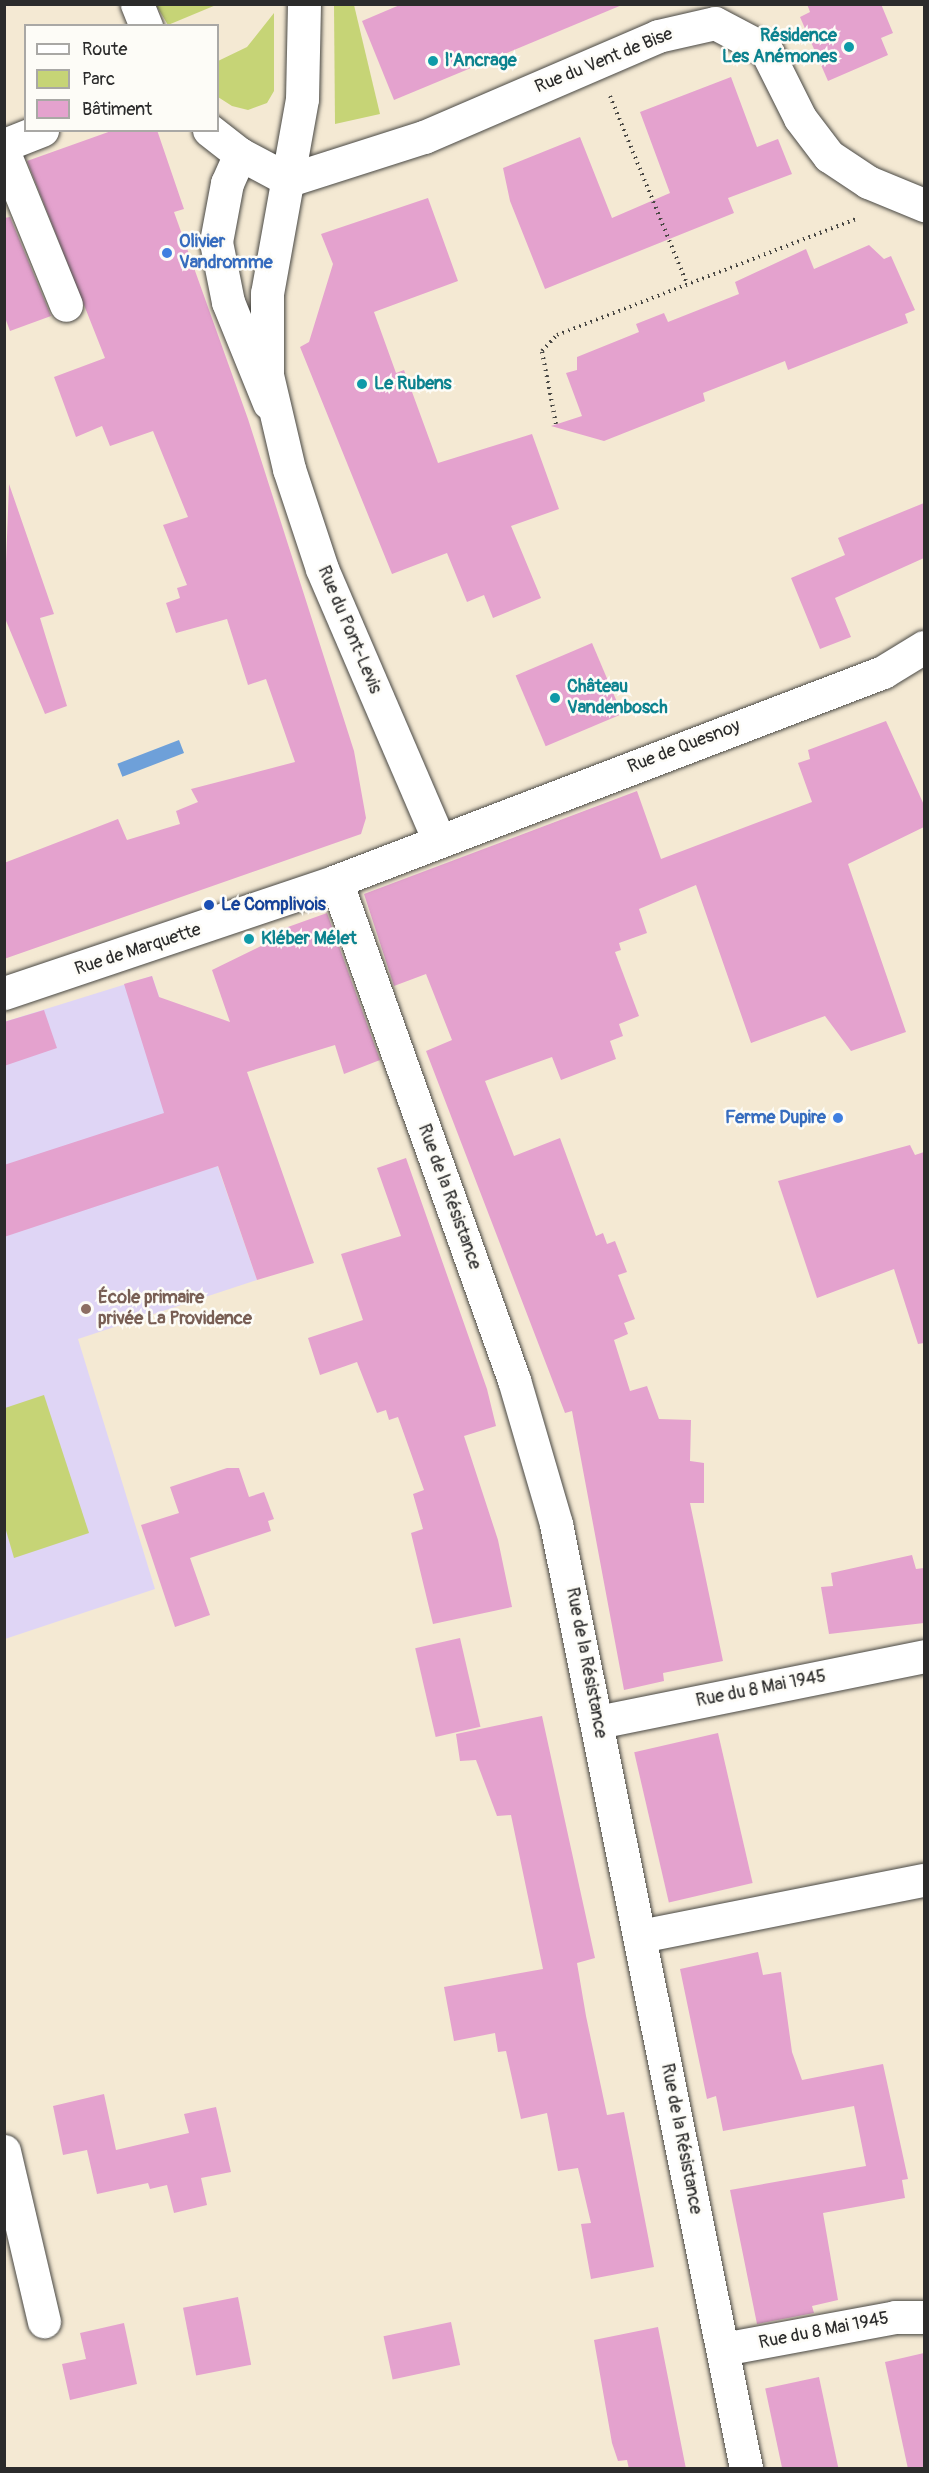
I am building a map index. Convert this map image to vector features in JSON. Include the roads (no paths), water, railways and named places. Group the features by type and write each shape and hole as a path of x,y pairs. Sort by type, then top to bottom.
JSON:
{"street":[{"path":"137,4 145,24"},
{"name":"Rue du Pont-Levis","path":"274,413 267,375 267,292 290,180 305,56 304,4"},
{"name":"Rue du Vent de Bise","path":"290,180 424,137 670,32 727,26 766,50 800,118 829,156 847,171 917,202"},
{"path":"4,145 37,132"},
{"path":"212,132 240,154 290,180"},
{"path":"4,153 66,305"},
{"name":"Rue du Pont-Levis","path":"240,154 227,183 216,242 228,302 274,413 322,569 440,841"},
{"name":"Rue de Quesnoy","path":"440,841 883,672 924,647"},
{"name":"Rue de Marquette","path":"4,993 336,881 440,841"},
{"name":"Rue de la Résistance","path":"336,881 527,1420 556,1524 598,1722 746,2469"},
{"name":"Rue du 8 Mai 1945","path":"598,1722 924,1656"},
{"path":"640,1936 924,1880"},
{"path":"4,2151 44,2320"},
{"name":"Rue du 8 Mai 1945","path":"723,2349 895,2317 924,2317"}],"water":[{"path":"179,740 184,753 122,777 117,764"}],"place":[{"name":"Résidence Les Anémones","path":"849,47"},
{"name":"l'Ancrage","path":"433,61"},
{"name":"Olivier Vandromme","path":"167,253"},
{"name":"Le Rubens","path":"362,384"},
{"name":"Château Vandenbosch","path":"555,698"},
{"name":"Le Complivois","path":"209,905"},
{"name":"Kléber Mélet","path":"249,939"},
{"name":"Ferme Dupire","path":"838,1118"},
{"name":"École primaire privée La Providence","path":"86,1309"}]}
